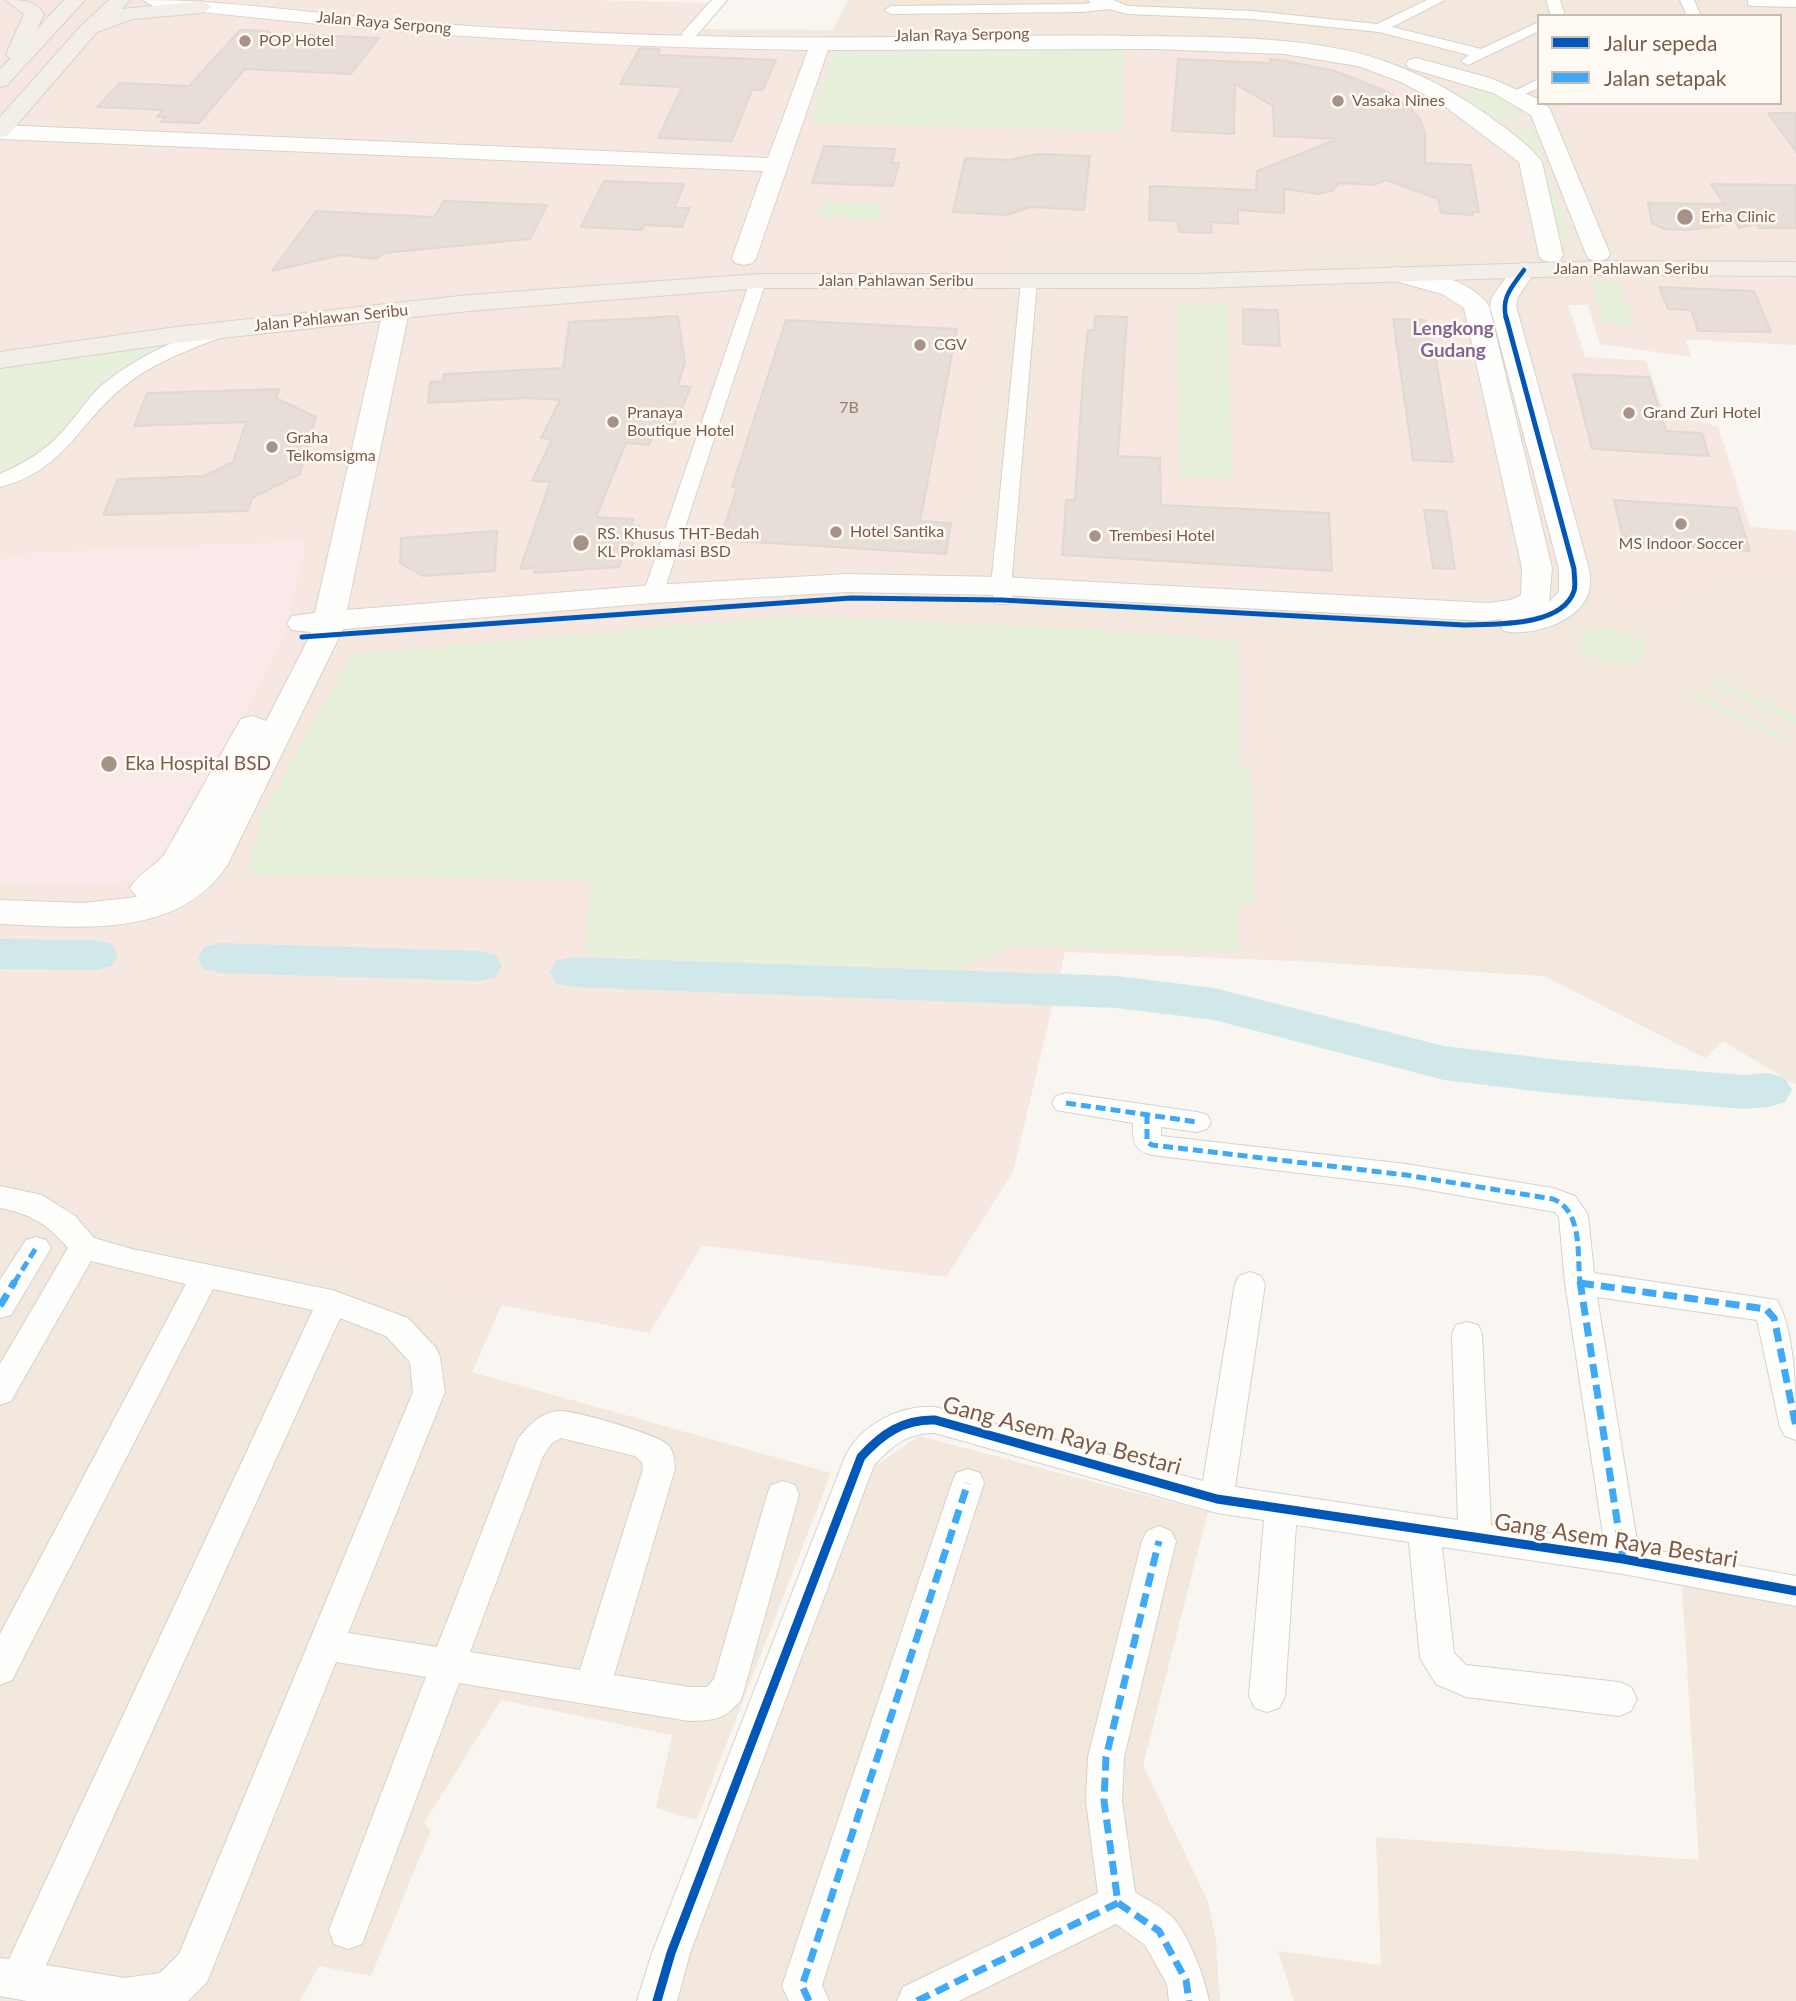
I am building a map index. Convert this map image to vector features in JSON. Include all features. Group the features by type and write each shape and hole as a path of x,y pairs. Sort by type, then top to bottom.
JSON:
{"main road":[{"path":"3,78 34,14 15,0"},
{"path":"3,78 75,0"},
{"path":"0,131 87,31 120,0"},
{"path":"87,31 129,13 210,3"},
{"name":"Jalan Pahlawan Seribu","path":"718,260 1384,258 1598,254 1796,257"},
{"name":"Jalan Pahlawan Seribu","path":"0,360 384,312 466,291 758,281 1197,281 1602,268 1796,269"},
{"name":"Jalan Pahlawan Seribu","path":"0,336 266,301"}],"street":[{"name":"Jalan Raya Serpong","path":"153,0 210,3 478,31 820,44 995,39"},
{"path":"687,36 720,0"},
{"path":"1095,0 1115,3 1127,10 1252,15 1384,25 1438,0"},
{"path":"1130,0 1168,6 1269,7 1384,25 1487,52"},
{"path":"1754,2 1796,3"},
{"path":"881,25 893,5 1115,3"},
{"path":"1467,61 1537,27"},
{"name":"Jalan Raya Serpong","path":"608,36 1300,42 1372,53 1533,98"},
{"name":"Jalan Raya Serpong","path":"1239,42 1364,61 1418,81 1484,122 1531,162 1551,255"},
{"path":"744,258 820,44"},
{"path":"1443,97 1448,89 1456,87 1490,88"},
{"path":"1484,122 1501,127 1520,127 1532,122 1533,98"},
{"path":"1533,98 1598,254"},
{"path":"0,131 775,165"},
{"path":"1397,274 1453,290 1490,306 1505,297 1524,271"},
{"path":"653,594 758,281"},
{"path":"1001,593 1029,281"},
{"path":"1490,306 1574,569 1574,592 1550,602"},
{"path":"315,629 653,594 846,583 1464,625 1519,624 1553,612 1537,568 1490,306"},
{"path":"0,912 112,914 138,910 164,901 194,880 210,864 221,846 315,629 384,312"},
{"path":"0,481 34,464 57,448 106,391 130,373 173,351 227,330"},
{"path":"315,629 851,598 1001,593"},
{"path":"0,894 117,895 153,886 179,861 315,629"},
{"path":"1066,1103 1197,1122"},
{"path":"1147,1114 1145,1137 1152,1145 1406,1175 1553,1199 1565,1204 1573,1216 1580,1283 1623,1559"},
{"path":"0,1197 33,1203 65,1224 84,1247 132,1261 332,1302 397,1327 425,1357 429,1392 193,1968 170,1991 124,1999 9,1979 332,1302"},
{"path":"0,1392 84,1247"},
{"path":"0,1306 36,1248"},
{"path":"0,1669 205,1276"},
{"path":"1580,1283 1766,1309 1774,1318 1796,1427"},
{"path":"1217,1499 1250,1284"},
{"path":"1467,1334 1475,1537"},
{"name":"Gang Asem Raya Bestari","path":"657,2001 671,1953 862,1457 892,1427 921,1418 935,1420 1217,1499 1623,1559 1796,1591"},
{"path":"348,1930 529,1450 541,1433 559,1424 644,1445 658,1455 659,1469 592,1689"},
{"path":"809,2001 802,1986 968,1483"},
{"path":"326,1645 689,1704 715,1703 729,1688 783,1495"},
{"path":"1267,1696 1281,1510"},
{"path":"1424,1530 1437,1658 1454,1678 1619,1699"},
{"path":"1159,1541 1106,1756 1104,1801 1118,1903 1159,1931 1186,1980 1189,2001"},
{"path":"917,2001 1118,1903"}],"shaded area":[{"path":"0,0 590,0 689,29 833,30 848,0 1796,0 1796,345 1685,339 1691,357 1600,344 1588,305 1568,305 1585,357 1646,361 1663,410 1718,427 1750,527 1796,531 1796,1085 1723,1041 1705,1058 1544,976 1297,961 1065,951 1013,1172 982,1169 946,1277 702,1245 649,1333 502,1304 472,1372 831,1473 697,1820 656,1808 672,1735 501,1700 424,1823 431,1830 371,1976 319,1966 300,2001 0,2001"},
{"path":"0,0 104,0 130,5 137,0 590,0 714,3 673,45 1140,44 1312,56 1380,73 1425,95 1478,127 1508,159 1533,247 1008,250 1005,297 957,613 1271,632 1297,961 1065,952 1013,1172 946,1277 702,1245 649,1333 107,1232 76,1218 59,1189 0,1175 0,929 26,887 0,884"},
{"path":"1782,23 1796,23 1796,247 1624,247 1579,175 1575,141 1559,118 1562,105 1782,105"},
{"path":"1570,275 1796,276 1796,345 1685,339 1691,357 1600,344 1588,305 1568,305 1585,357 1646,361 1663,410 1718,427 1750,527 1796,531 1796,587 1785,583 1735,581 1659,624 1591,596 1520,304 1524,292"},
{"path":"1079,291 1416,291 1443,295 1461,303 1469,314 1524,595 1506,600 1362,596 1040,579 1019,560 1029,492 1046,304 1059,295"},
{"name":"Eka Hospital BSD","path":"306,541 284,637 178,841 144,876 108,886 0,884 0,560 31,553"},
{"path":"919,1436 1208,1512 1143,1765 1208,1902 1216,1940 1220,2001 668,2001 852,1482"},
{"path":"1682,1585 1796,1607 1796,2001 1294,2001 1278,1951 1381,1965 1376,1837 1699,1860"}],"green space":[{"path":"1123,47 1122,131 809,123 833,52"},
{"path":"1458,93 1490,93 1504,98 1511,102 1520,114 1505,121 1488,117 1458,98"},
{"path":"1533,128 1572,245 1562,244 1537,170 1509,130"},
{"path":"822,201 883,204 879,219 818,217"},
{"path":"1590,280 1619,280 1635,325 1604,324"},
{"path":"1227,303 1232,479 1179,476 1176,304"},
{"path":"182,339 114,373 86,399 52,440 23,462 0,472 0,367"},
{"path":"795,615 1179,634 1239,643 1239,766 1251,767 1254,905 1238,905 1238,953 1012,946 949,974 584,955 591,880 246,874 262,814 351,654"},
{"path":"1599,628 1629,632 1643,642 1645,654 1639,660 1622,665 1596,659 1582,649 1580,638 1584,633"},
{"path":"1717,678 1796,716 1796,724 1711,683"},
{"path":"1697,692 1790,738 1784,742 1691,697"}],"building":[{"path":"240,30 379,38 351,74 245,69 199,123 161,122 165,117 157,117 163,110 97,107 120,83 189,86"},
{"path":"640,48 659,49 659,55 776,60 763,90 752,90 732,141 658,138 682,87 620,84"},
{"path":"1178,59 1270,63 1270,59 1287,61 1335,71 1388,92 1407,105 1420,119 1425,133 1425,163 1471,165 1479,212 1473,212 1473,215 1441,213 1438,199 1386,180 1374,185 1339,183 1332,191 1319,194 1284,189 1284,213 1238,210 1238,224 1211,222 1212,233 1179,232 1178,221 1149,220 1150,186 1256,190 1257,171 1337,139 1274,136 1273,106 1235,84 1234,134 1172,131"},
{"path":"1768,113 1796,113 1796,152"},
{"path":"824,146 895,149 892,163 899,163 893,186 812,183"},
{"path":"1038,154 1090,156 1084,210 1030,207 1007,215 953,212 965,158 1008,160"},
{"path":"604,181 684,184 675,208 690,208 682,227 645,225 642,230 581,227"},
{"path":"1711,184 1796,185 1796,228 1759,228 1757,224 1739,228 1734,219 1718,227 1685,230 1664,229 1652,223 1648,203 1724,204"},
{"path":"444,201 547,205 530,239 384,253 376,259 341,255 272,271 316,211 434,217"},
{"path":"1659,287 1754,291 1771,332 1698,331 1691,310 1668,309"},
{"path":"1243,309 1278,310 1280,346 1243,344"},
{"path":"678,316 685,363 678,386 691,387 673,428 657,427 649,445 626,443 596,517 634,519 631,525 639,526 629,555 623,554 619,567 534,573 536,568 520,569 550,482 532,481 552,439 541,438 560,400 528,398 428,403 430,382 443,381 444,374 563,368 569,322"},
{"path":"1095,316 1127,317 1118,456 1160,458 1161,505 1329,513 1332,571 1062,555 1066,500 1075,500 1088,330 1094,330"},
{"path":"1393,319 1425,320 1429,341 1433,341 1453,462 1413,460"},
{"path":"786,320 957,329 920,521 951,523 946,554 720,540 737,487 732,487"},
{"name":"Grand Zuri Hotel","path":"1573,374 1649,377 1666,431 1702,433 1709,456 1592,449"},
{"name":"Graha Telkomsigma","path":"279,389 276,398 316,417 300,474 252,498 248,511 103,515 118,479 204,476 233,462 246,422 134,426 147,393"},
{"name":"MS Indoor Soccer","path":"1614,500 1737,508 1750,551 1624,543"},
{"path":"1424,510 1446,511 1455,569 1433,568"},
{"path":"497,531 495,571 423,576 400,563 401,538"}],"waterway":[{"path":"0,954 96,955"},
{"path":"220,958 480,966"},
{"path":"572,972 1117,992 1214,1004 1444,1063 1560,1077 1743,1092 1768,1090"}],"marked path":[{"path":"1066,1103 1197,1122"},
{"path":"1147,1114 1147,1142 1152,1145 1406,1175 1553,1199 1565,1204 1573,1215 1580,1283 1623,1559"},
{"path":"0,1306 36,1248"},
{"path":"1580,1283 1766,1309 1774,1318 1796,1427"},
{"path":"809,2001 802,1986 968,1483"},
{"path":"917,2001 1118,1903 1104,1801 1106,1757 1159,1541"},
{"path":"1118,1903 1159,1931 1186,1980 1189,2001"}],"cycle path":[{"path":"302,637 851,598 1002,600 1464,625 1509,623 1543,617 1568,603 1574,591 1575,580 1503,306 1505,297 1524,270"},
{"path":"657,2001 671,1953 861,1457 885,1434 903,1424 923,1419 935,1420 1217,1499 1623,1559 1796,1591"}],"place":[{"name":"POP Hotel","path":"245,41"},
{"name":"Vasaka Nines","path":"1338,101"},
{"name":"Erha Clinic","path":"1685,217"},
{"name":"CGV","path":"920,345"},
{"name":"Grand Zuri Hotel","path":"1629,413"},
{"name":"Pranaya Boutique Hotel","path":"613,422"},
{"name":"Graha Telkomsigma","path":"272,447"},
{"name":"MS Indoor Soccer","path":"1681,524"},
{"name":"Hotel Santika","path":"836,532"},
{"name":"Trembesi Hotel","path":"1095,536"},
{"name":"RS. Khusus THT-Bedah KL Proklamasi BSD","path":"581,543"},
{"name":"Eka Hospital BSD","path":"109,764"}],"district":[{"name":"Lengkong Gudang","path":"1453,340"}]}
